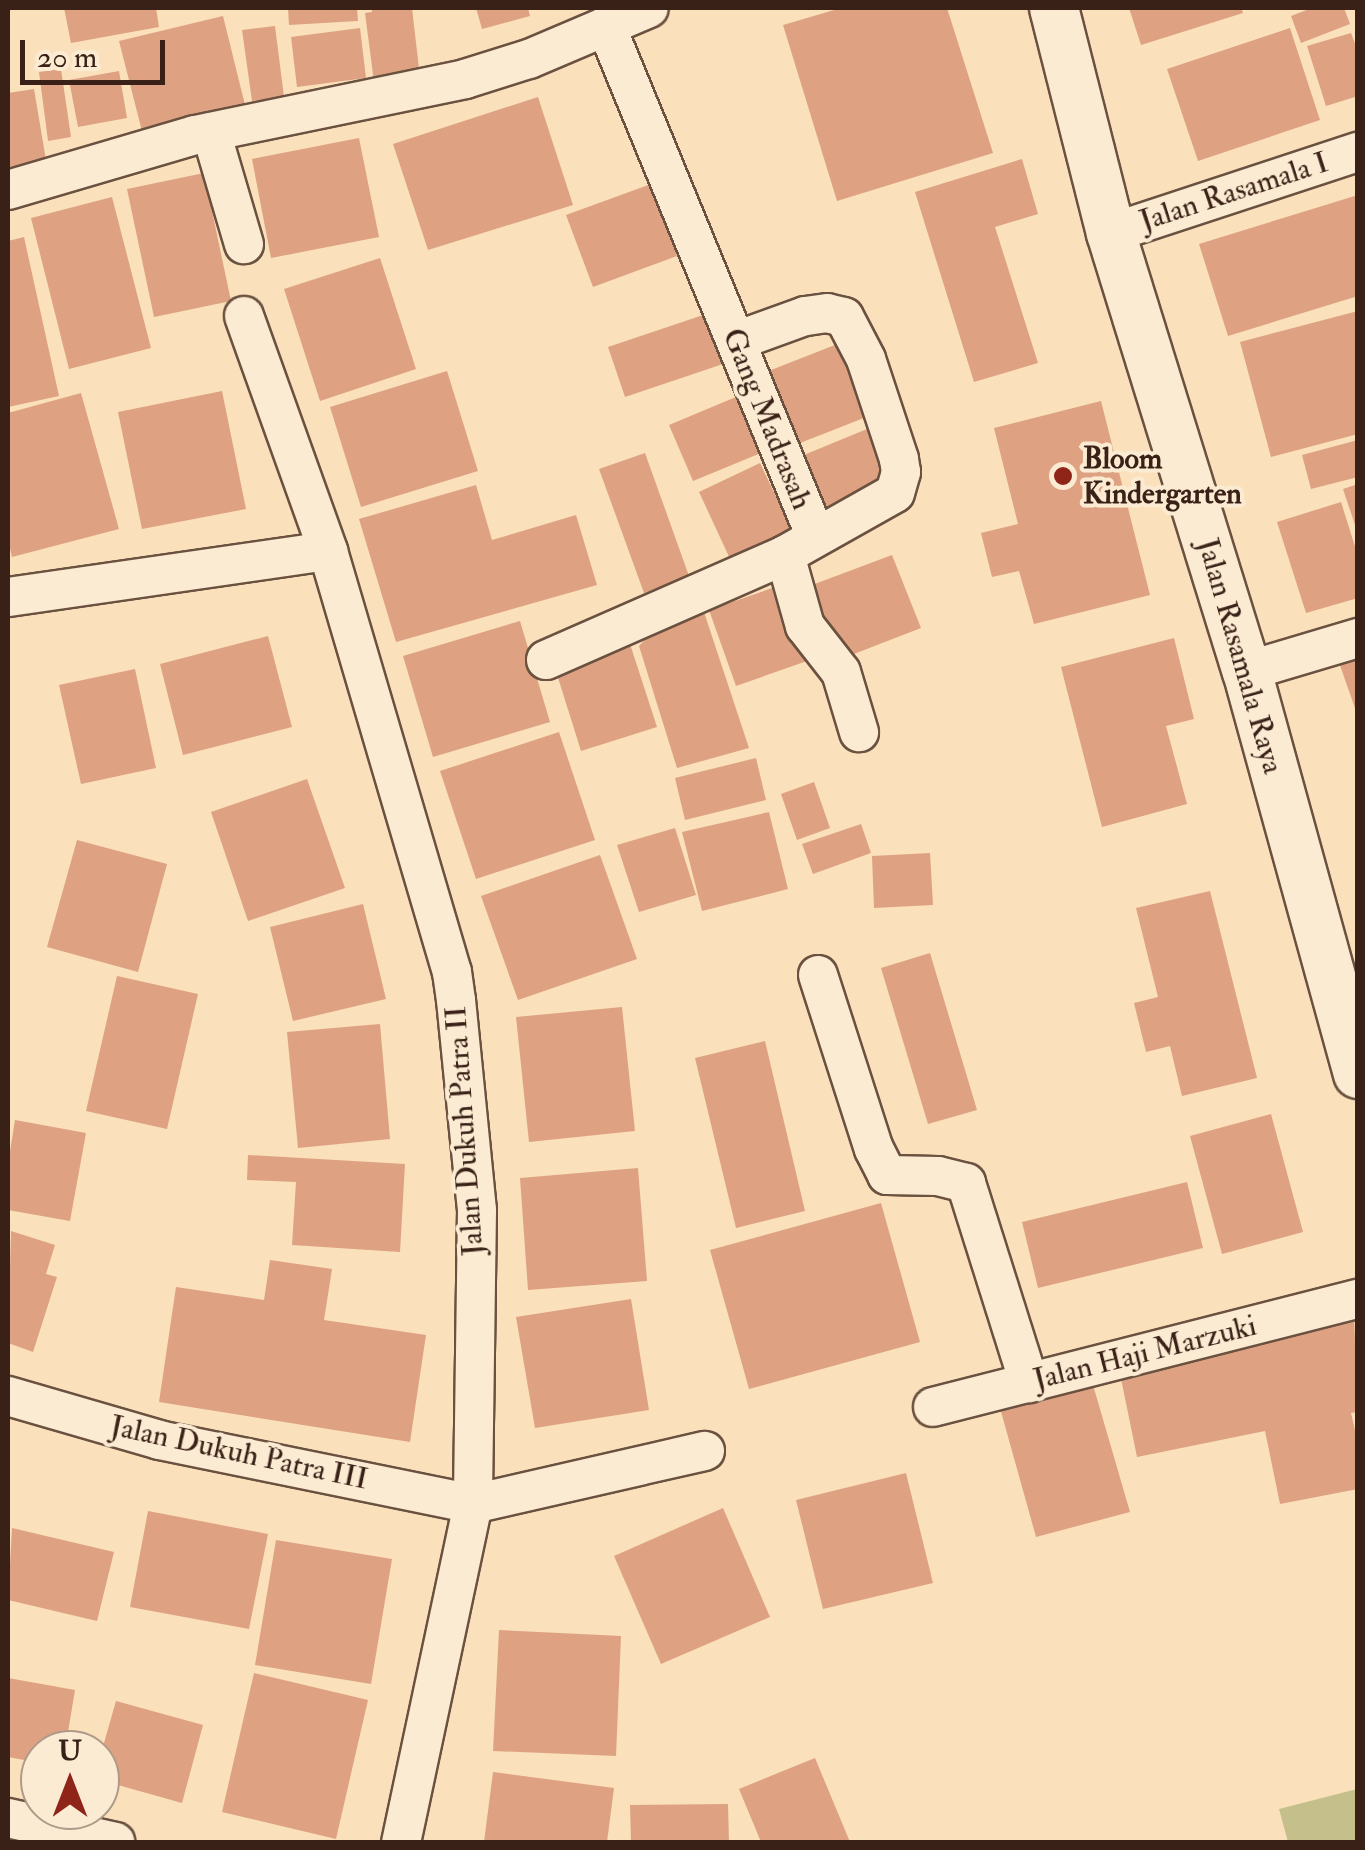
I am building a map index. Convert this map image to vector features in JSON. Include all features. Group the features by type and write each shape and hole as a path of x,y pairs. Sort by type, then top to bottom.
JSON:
{"street":[{"path":"8,190 212,132 465,79 529,59 649,8"},
{"name":"Jalan Rasamala Raya","path":"1054,8 1111,232 1246,671 1355,1060"},
{"name":"Gang Madrasah","path":"546,660 800,546 736,341 606,26"},
{"path":"212,132 244,244"},
{"name":"Jalan Rasamala I","path":"1111,232 1358,152"},
{"path":"736,341 778,324 827,312 844,316 853,327 866,359 899,459 898,484 890,498 800,546 806,626 842,672 853,698 859,732"},
{"name":"Jalan Dukuh Patra II","path":"244,316 328,551 452,972 477,1210 473,1504 401,1842"},
{"path":"8,597 328,551"},
{"path":"1246,671 1358,638"},
{"path":"818,975 874,1149 887,1175 966,1183 1029,1383"},
{"name":"Jalan Haji Marzuki","path":"933,1407 1358,1299"},
{"name":"Jalan Dukuh Patra III","path":"8,1396 159,1440 473,1504"},
{"path":"473,1504 704,1451"},
{"path":"8,1818 115,1842"}],"shaded area":[{"path":"1357,1789 1357,1842 1288,1842 1279,1809"}],"building":[{"path":"64,8 156,8 159,27 71,43"},
{"path":"288,8 357,8 358,21 289,25"},
{"path":"372,8 412,8 420,77 374,82 365,13 372,12"},
{"path":"476,8 528,8 530,16 482,29"},
{"path":"841,8 947,8 993,153 837,201 783,25"},
{"path":"1129,8 1241,8 1243,13 1141,45"},
{"path":"1312,8 1344,8 1350,24 1301,43 1291,16"},
{"path":"223,16 248,117 145,143 119,41"},
{"path":"275,26 284,97 252,101 242,30"},
{"path":"360,28 366,78 297,87 291,37"},
{"path":"1290,28 1320,120 1198,161 1167,69"},
{"path":"1351,33 1358,51 1358,96 1326,106 1307,46"},
{"path":"61,69 71,137 48,141 39,72"},
{"path":"119,71 127,118 78,127 69,80"},
{"path":"34,89 47,166 8,172 8,93"},
{"path":"538,97 573,205 428,250 393,144"},
{"path":"359,138 379,237 271,258 252,159"},
{"path":"1022,159 1038,214 995,227 1038,363 974,382 915,192"},
{"path":"204,173 231,301 154,317 127,189"},
{"path":"651,184 677,256 593,287 566,215"},
{"path":"1358,195 1358,296 1228,336 1199,244"},
{"path":"112,197 151,348 69,369 31,218"},
{"path":"24,237 59,396 8,407 8,241"},
{"path":"380,258 416,369 320,401 284,289"},
{"path":"1358,311 1358,434 1271,457 1240,342"},
{"path":"712,312 729,362 625,397 608,347"},
{"path":"845,341 874,414 795,445 766,372"},
{"path":"447,371 478,471 361,507 330,407"},
{"path":"755,389 778,446 693,481 669,425"},
{"path":"222,391 246,509 142,529 118,412"},
{"path":"81,393 119,529 12,557 8,540 8,413"},
{"name":"Bloom Kindergarten","path":"1101,401 1150,595 1034,624 1019,571 992,577 981,533 1018,524 994,428"},
{"path":"867,429 889,480 821,509 799,457"},
{"path":"1358,440 1358,477 1311,489 1302,455"},
{"path":"645,453 689,576 644,593 599,469"},
{"path":"760,463 793,532 731,561 699,492"},
{"path":"1358,484 1358,531 1357,531 1343,489"},
{"path":"476,485 492,540 576,515 597,585 396,642 359,519"},
{"path":"1341,502 1358,556 1358,598 1306,613 1277,522"},
{"path":"892,555 921,628 841,659 812,585"},
{"path":"781,585 807,661 736,686 709,610"},
{"path":"704,612 749,748 677,768 639,646 658,626"},
{"path":"520,621 550,722 433,757 403,656"},
{"path":"268,636 292,727 183,755 160,664"},
{"path":"1174,638 1194,719 1166,726 1187,804 1102,827 1061,667"},
{"path":"630,644 657,727 581,751 555,668"},
{"path":"1358,644 1358,714 1357,714 1335,651"},
{"path":"135,669 156,768 81,784 59,685"},
{"path":"559,732 595,840 476,879 440,771"},
{"path":"756,758 766,800 685,820 675,778"},
{"path":"307,779 345,888 248,921 211,812"},
{"path":"814,782 830,828 797,840 781,794"},
{"path":"769,812 788,889 702,911 682,832"},
{"path":"861,824 871,853 813,874 802,844"},
{"path":"675,828 696,895 639,912 617,845"},
{"path":"77,840 167,864 138,972 47,947"},
{"path":"930,853 933,905 874,908 872,856"},
{"path":"600,855 637,959 518,1000 481,896"},
{"path":"1210,891 1257,1078 1182,1096 1170,1046 1146,1052 1134,1003 1158,997 1136,908"},
{"path":"363,904 386,999 293,1021 270,927"},
{"path":"930,953 977,1110 928,1124 881,968"},
{"path":"117,976 198,994 167,1129 86,1111"},
{"path":"622,1007 635,1131 529,1142 516,1017"},
{"path":"380,1024 390,1139 298,1148 287,1032"},
{"path":"765,1041 805,1211 736,1228 695,1058"},
{"path":"1271,1114 1303,1232 1222,1254 1190,1136"},
{"path":"15,1120 86,1133 70,1221 8,1210 8,1164"},
{"path":"248,1155 405,1164 400,1252 292,1245 296,1182 247,1180"},
{"path":"638,1168 647,1281 528,1290 520,1178"},
{"path":"1187,1182 1203,1248 1038,1288 1022,1222"},
{"path":"881,1203 920,1342 749,1389 710,1250"},
{"path":"11,1231 55,1245 46,1274 57,1277 33,1352 8,1343"},
{"path":"270,1260 332,1269 324,1320 426,1335 410,1442 159,1402 176,1287 264,1300"},
{"path":"631,1299 649,1410 535,1428 516,1317"},
{"path":"1354,1316 1358,1412 1351,1413 1358,1443 1358,1489 1280,1504 1265,1431 1137,1457 1118,1364"},
{"path":"1093,1385 1130,1512 1036,1537 1000,1408"},
{"path":"906,1473 933,1583 823,1609 796,1500"},
{"path":"723,1508 770,1617 661,1664 614,1556"},
{"path":"148,1511 268,1534 249,1629 130,1607"},
{"path":"12,1528 114,1552 97,1621 8,1600"},
{"path":"276,1540 392,1559 371,1684 255,1665"},
{"path":"499,1630 621,1636 616,1756 493,1751"},
{"path":"254,1673 368,1700 336,1839 222,1812"},
{"path":"8,1678 75,1690 68,1730 20,1730 20,1759 8,1757"},
{"path":"116,1701 203,1725 182,1803 120,1786 120,1730 108,1730"},
{"path":"815,1758 850,1842 761,1842 739,1789"},
{"path":"493,1772 614,1788 607,1842 484,1842"},
{"path":"728,1804 729,1842 631,1842 630,1805"}],"place":[{"name":"Bloom Kindergarten","path":"1063,476"}]}
